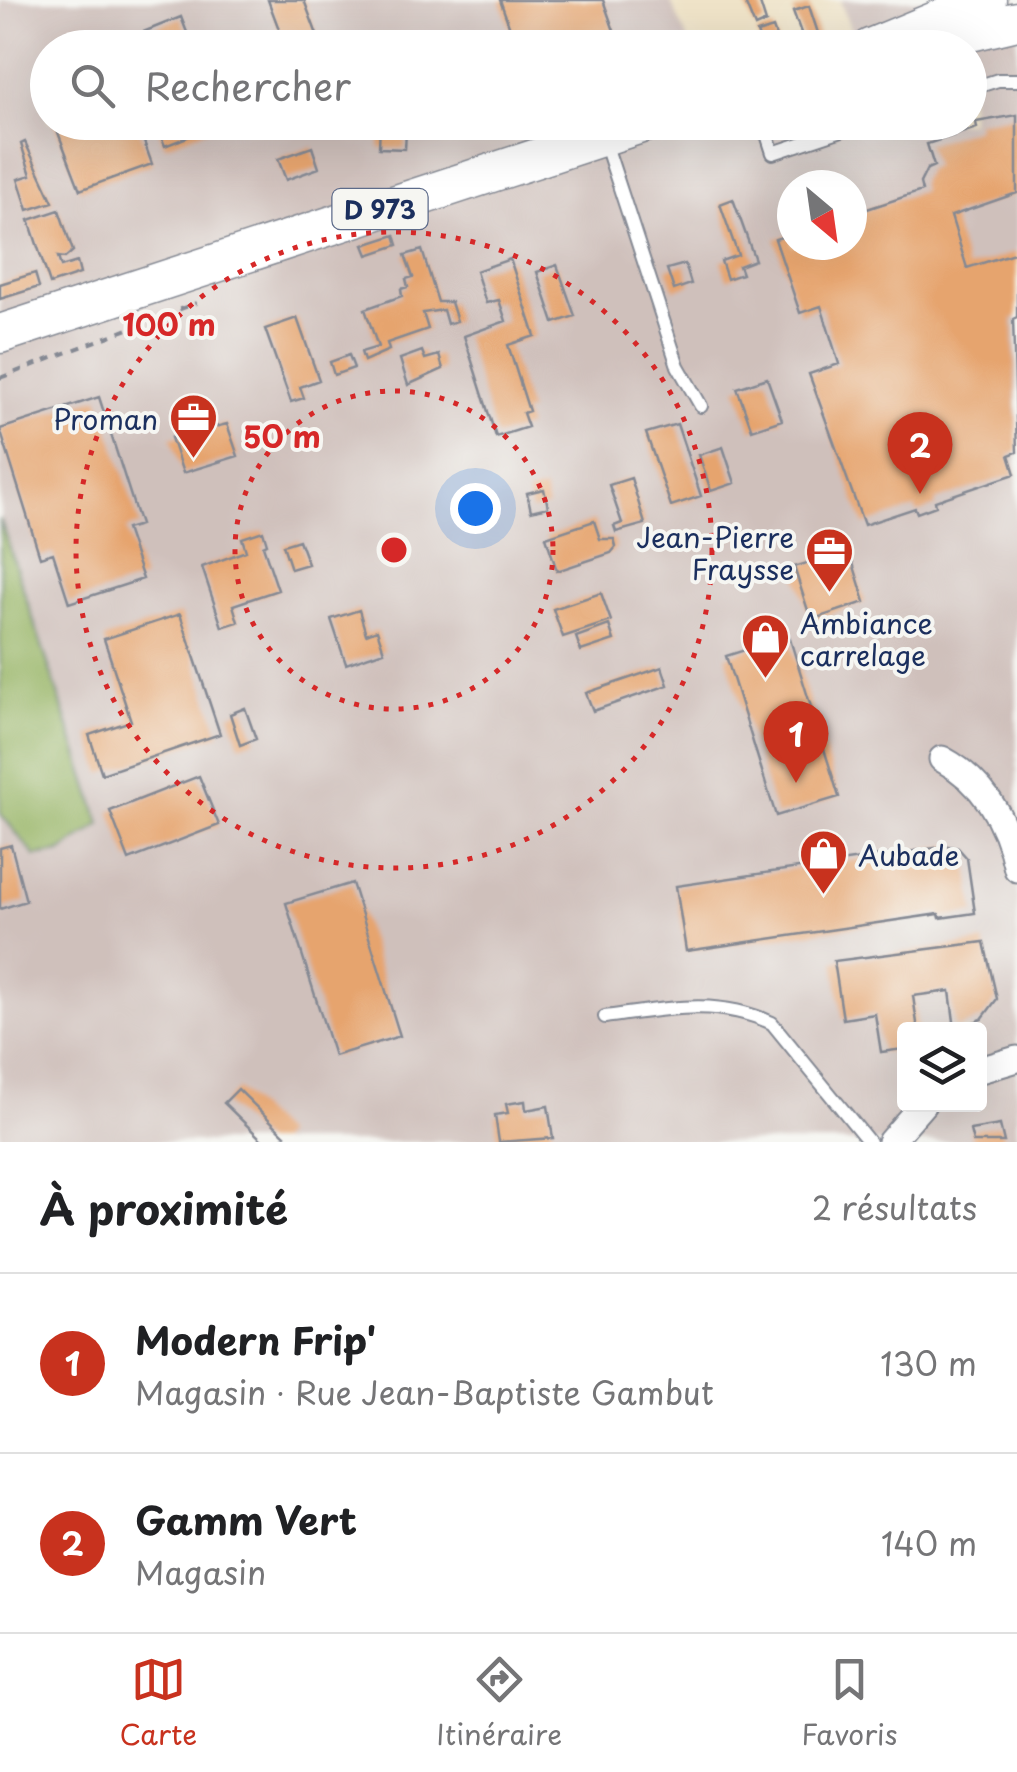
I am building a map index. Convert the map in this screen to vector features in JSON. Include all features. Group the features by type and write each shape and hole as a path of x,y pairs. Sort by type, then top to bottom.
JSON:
{"main road":[{"path":"914,30 987,0"},
{"path":"979,30 1017,21"},
{"name":"D 973","path":"0,334 592,140"}],"street":[{"path":"942,759 966,772 990,798 1017,868"},
{"path":"987,1068 1017,1059"},
{"path":"890,1142 917,1112"}],"lane":[{"path":"987,84 1017,80"},
{"path":"605,140 678,366 701,406"},
{"path":"769,140 773,153 812,140"},
{"path":"605,1017 702,1004 748,1012 772,1023 869,1142"}],"shaded area":[{"path":"0,0 670,0 683,30 30,30 30,140 987,140 987,30 851,30 840,0 1017,0 1017,1142 0,1142"}],"green space":[{"path":"0,519 101,824 60,852 35,856 0,813"}],"building":[{"path":"268,0 304,0 315,30 279,30"},
{"path":"500,0 603,0 614,30 511,30"},
{"path":"744,0 759,0 766,22 755,27"},
{"path":"809,6 817,30 800,30 793,11"},
{"path":"181,17 186,30 148,30"},
{"path":"1017,115 1017,193 951,216 967,268 1017,252 1017,317 1013,319 1017,452 1009,455 1015,474 935,501 936,506 917,513 915,508 864,525 809,374 839,364 821,306 800,313 782,260 867,260 867,209 922,191 920,183 927,169 934,166 927,144 940,140 987,140 987,120"},
{"path":"61,140 143,140 152,164 80,190"},
{"path":"379,140 406,140 405,149 379,148"},
{"path":"25,142 53,202 28,210 18,179 31,175 21,144"},
{"path":"312,147 319,168 286,180 278,159"},
{"path":"733,199 755,260 739,266 742,274 727,279 721,261 738,255 720,204"},
{"path":"59,210 73,251 65,258 58,257 61,267 77,262 80,274 50,284 29,220"},
{"path":"395,235 398,245 368,255 364,245"},
{"path":"422,250 438,302 451,302 457,321 447,324 443,310 423,313 428,329 387,343 389,350 364,361 361,352 378,347 365,309 402,296 401,289 408,287 406,279 413,277 405,255"},
{"path":"510,259 535,336 508,345 529,411 523,413 528,427 496,437 464,336 506,321 499,300 486,303 476,271"},
{"path":"685,264 691,284 674,290 667,269"},
{"path":"557,265 575,316 554,323 537,272"},
{"path":"35,273 39,287 0,299 0,284"},
{"path":"297,318 319,380 300,387 304,398 291,402 265,329"},
{"path":"422,351 425,359 439,355 443,369 408,385 400,359"},
{"path":"349,355 354,368 334,375 330,362"},
{"path":"767,378 782,420 752,430 737,388"},
{"path":"99,397 140,525 126,529 143,579 69,603 53,553 40,557 0,429"},
{"path":"227,424 238,456 183,473 171,438"},
{"path":"677,424 701,496 671,506 646,433"},
{"path":"723,447 735,483 711,491 699,455"},
{"path":"631,478 645,524 616,532 614,526 622,523 609,485"},
{"path":"544,489 548,507 531,511 527,493"},
{"path":"594,521 600,539 614,539 616,547 611,553 557,571 546,537"},
{"path":"263,531 267,544 263,546 278,590 233,605 238,622 222,627 202,567 246,551 242,538"},
{"path":"299,540 308,564 291,569 283,545"},
{"path":"849,550 865,602 811,620 794,567"},
{"path":"601,593 611,621 563,637 553,609"},
{"path":"359,610 366,634 377,630 384,651 346,664 331,619"},
{"path":"180,614 220,734 102,774 89,735 131,721 104,639"},
{"path":"609,625 614,640 581,651 576,637"},
{"path":"789,636 839,797 776,816 726,656"},
{"path":"662,667 668,685 593,711 586,693"},
{"path":"245,708 256,739 240,745 230,714"},
{"path":"199,776 219,825 129,860 110,811"},
{"path":"11,845 26,901 0,909 0,848"},
{"path":"948,846 958,848 967,858 975,913 940,918 939,914 686,951 676,886"},
{"path":"352,883 400,1036 334,1056 286,903"},
{"path":"984,942 997,999 982,1019 954,1022 950,991 913,996 917,1022 897,1022 897,1050 881,1052 875,1014 843,1019 834,961"},
{"path":"238,1089 285,1135 278,1142 264,1142 224,1103"},
{"path":"525,1101 526,1110 548,1106 553,1138 499,1142 495,1115 508,1113 506,1104"},
{"path":"1000,1125 1004,1142 973,1142 970,1130"}],"place":[{"name":"Proman","path":"193,460"},
{"name":"Gamm Vert","path":"920,494"},
{"name":"Jean-Pierre Fraysse","path":"829,594"},
{"name":"Ambiance carrelage","path":"765,680"},
{"name":"Modern Frip'","path":"796,783"},
{"name":"Aubade","path":"823,896"}]}
